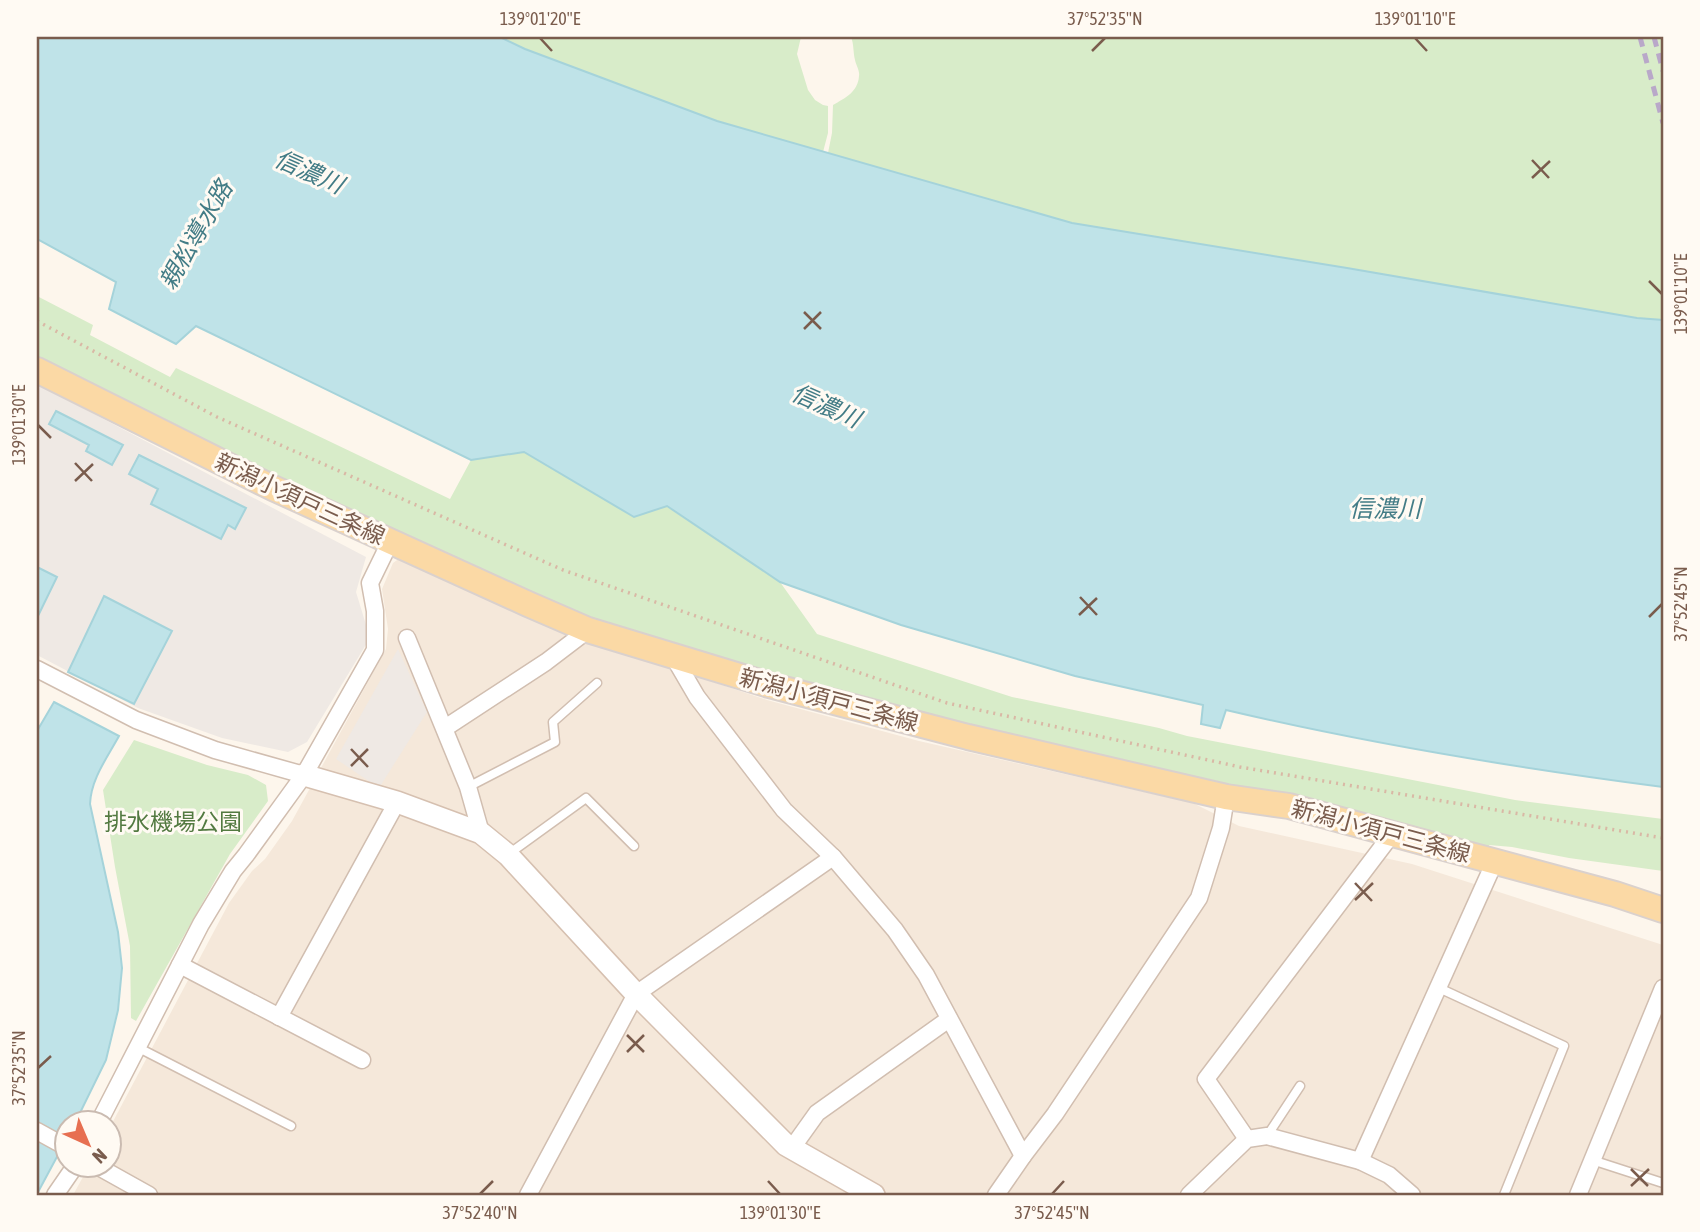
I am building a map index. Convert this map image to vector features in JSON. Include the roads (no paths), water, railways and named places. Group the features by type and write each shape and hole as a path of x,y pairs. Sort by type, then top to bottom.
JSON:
{"main road":[{"name":"新潟小須戸三条線","path":"37,370 273,488 589,629 769,685 955,734 1226,797 1289,806 1615,894 1663,910"}],"street":[{"path":"105,1110 201,924 233,871 304,775 375,650 375,611 370,583 390,542"},
{"path":"445,728 546,662 589,629"},
{"path":"407,638 468,787 481,833"},
{"path":"674,656 697,697 784,810 834,858 895,930 926,975 1023,1156"},
{"path":"37,669 135,720 215,750 397,802 481,833 508,855 636,993 786,1144 870,1194"},
{"path":"996,1195 1055,1114 1199,898 1221,828 1226,797"},
{"path":"279,1017 397,802"},
{"path":"1247,1139 1206,1079 1392,834"},
{"path":"528,1195 636,993 834,858"},
{"path":"1360,1161 1495,861"},
{"path":"180,965 362,1060"},
{"path":"1578,1195 1663,988"},
{"path":"792,1148 817,1113 949,1018"},
{"path":"1189,1195 1247,1139 1266,1136 1360,1161 1389,1175 1412,1195"},
{"path":"56,1195 66,1180"},
{"path":"122,1180 149,1195"}],"lane":[{"path":"468,787 555,742 554,722 597,683"},
{"path":"508,855 586,798 634,846"},
{"path":"1439,988 1564,1046 1504,1195"},
{"path":"136,1047 291,1126"},
{"path":"1266,1136 1300,1086"},
{"path":"1592,1160 1663,1183"}],"water":[{"name":"信濃川","path":"37,37 500,37 525,49 717,121 1072,223 1637,318 1663,320 1663,787 1444,754 1226,710 1220,728 1201,724 1203,705 1075,676 901,625 780,582 667,506 634,517 524,452 471,460 196,326 176,344 109,309 116,282 37,239"},
{"path":"56,411 123,445 112,465 86,451 89,445 49,424"},
{"path":"139,455 246,508 235,529 228,525 221,539 151,504 158,489 129,474"},
{"path":"37,567 57,577 37,618"},
{"path":"104,596 172,631 134,704 68,672"},
{"path":"54,702 119,736 96,777 90,804 118,932 122,968 118,1010 106,1060 81,1110 52,1110 52,1166 37,1194 37,731"}],"railway":[{"path":"1640,37 1663,123"},
{"path":"1654,37 1663,71"}],"water label":[{"name":"親松導水路","path":"196,235"}],"park label":[{"name":"排水機場公園","path":"173,822"}]}
